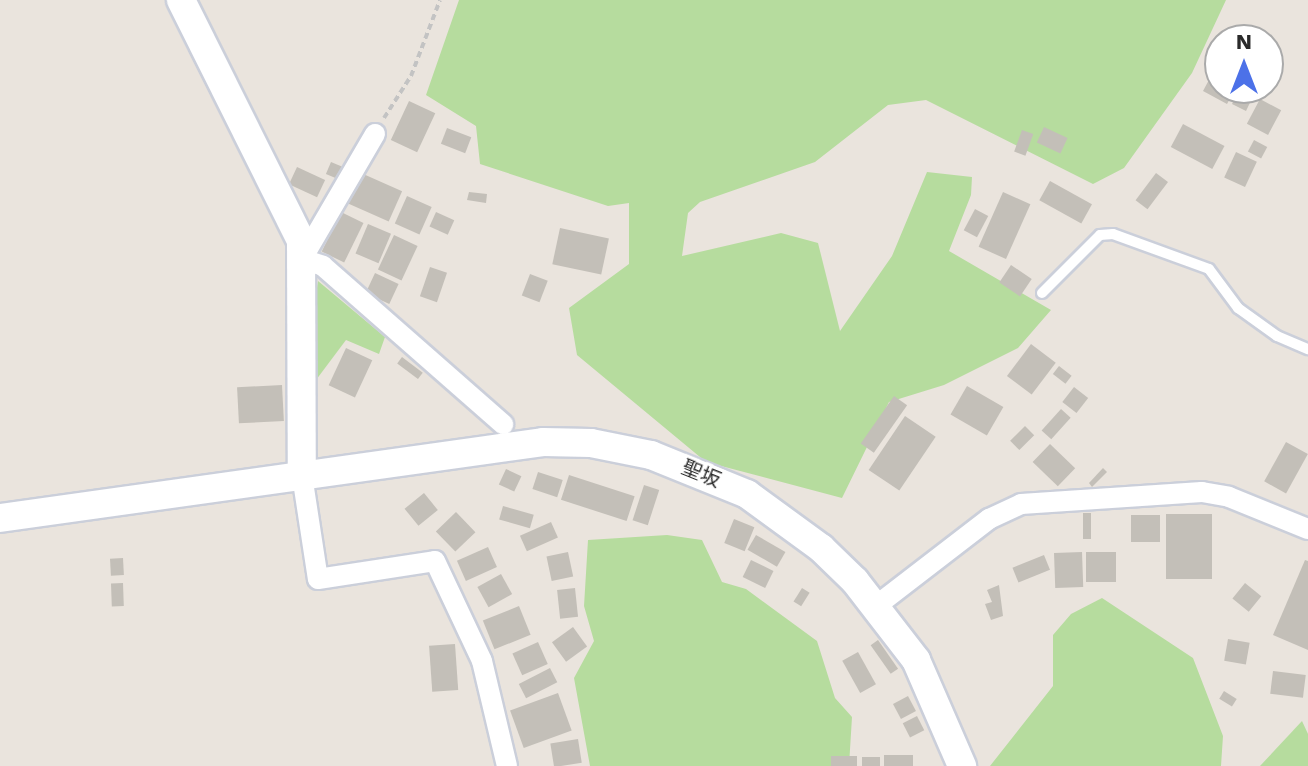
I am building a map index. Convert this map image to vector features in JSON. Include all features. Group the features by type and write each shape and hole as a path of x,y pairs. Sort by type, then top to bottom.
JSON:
{"street":[{"path":"181,0 299,235 302,259 302,475 318,579 435,561 482,661 507,766"},
{"path":"302,259 375,134"},
{"path":"302,259 323,266 488,406 503,424"},
{"name":"聖坂","path":"0,518 543,442 591,443 651,455 702,472 782,516 821,548 876,606 916,660 962,766"},
{"path":"876,606 989,519 1021,504 1202,492 1229,497 1308,529"}],"lane":[{"path":"1042,293 1100,235 1113,234 1209,269 1238,308 1277,336 1308,349"}],"path":[{"path":"375,134 411,76 440,0"}],"green space":[{"path":"459,0 1226,0 1215,24 1204,24 1204,47 1192,73 1124,168 1093,184 926,100 888,105 815,162 700,202 688,213 682,256 781,233 818,243 840,331 892,256 927,172 972,177 971,195 949,251 1051,310 1018,348 944,385 889,402 842,498 706,462 577,355 569,308 629,264 629,203 608,206 480,164 476,126 426,95"},
{"path":"318,281 385,337 379,354 346,340 316,380 309,348"},
{"path":"667,535 702,540 722,582 746,589 817,641 835,698 852,717 849,766 590,766 574,678 594,641 584,606 588,540"},
{"path":"1102,598 1193,658 1223,736 1221,766 990,766 1053,686 1053,635 1071,614"},
{"path":"1302,721 1308,734 1308,766 1260,766"}],"building":[{"path":"409,101 435,113 417,152 391,140"},
{"path":"1232,104 1249,104 1246,111"},
{"path":"1257,104 1269,104 1281,110 1268,135 1247,124"},
{"path":"1183,124 1224,146 1212,169 1171,147"},
{"path":"1044,127 1068,138 1060,153 1037,142"},
{"path":"447,128 471,137 465,153 441,144"},
{"path":"1022,130 1033,134 1025,156 1014,152"},
{"path":"1254,140 1267,147 1261,159 1248,151"},
{"path":"1236,152 1257,162 1245,187 1224,177"},
{"path":"331,162 343,167 338,179 326,174"},
{"path":"297,167 325,180 317,197 289,184"},
{"path":"361,173 402,191 389,221 348,203"},
{"path":"1156,173 1168,182 1148,209 1136,200"},
{"path":"1050,181 1092,204 1081,224 1039,200"},
{"path":"469,192 487,194 486,203 467,200"},
{"path":"1003,192 1030,204 1006,259 979,247"},
{"path":"407,196 432,207 419,234 395,223"},
{"path":"975,209 988,216 977,237 964,230"},
{"path":"341,212 363,223 344,263 322,252"},
{"path":"436,212 454,220 448,235 429,227"},
{"path":"368,224 391,234 379,263 355,253"},
{"path":"560,228 609,238 601,275 552,264"},
{"path":"394,235 418,246 402,280 378,269"},
{"path":"1011,265 1032,279 1020,296 999,282"},
{"path":"430,267 447,273 437,302 420,296"},
{"path":"375,273 399,284 389,304 366,293"},
{"path":"530,274 548,281 539,302 522,295"},
{"path":"1031,344 1056,363 1032,395 1007,376"},
{"path":"346,348 372,360 355,397 329,385"},
{"path":"402,357 423,373 418,379 397,363"},
{"path":"1059,366 1072,376 1065,384 1053,374"},
{"path":"282,385 284,421 239,423 237,387"},
{"path":"967,386 1003,407 987,436 950,415"},
{"path":"1074,387 1088,398 1076,413 1062,402"},
{"path":"894,396 907,405 874,453 861,444"},
{"path":"1061,409 1071,418 1051,439 1042,431"},
{"path":"905,416 936,437 899,491 869,470"},
{"path":"1025,426 1034,435 1019,450 1010,441"},
{"path":"1286,442 1308,454 1286,493 1264,481"},
{"path":"1050,444 1075,468 1058,486 1033,462"},
{"path":"1103,468 1107,472 1092,487 1089,483"},
{"path":"506,469 521,476 514,492 499,484"},
{"path":"538,472 563,480 557,497 532,489"},
{"path":"569,475 635,496 627,521 561,500"},
{"path":"644,485 659,490 648,525 633,520"},
{"path":"424,493 438,510 418,526 405,509"},
{"path":"503,506 534,515 530,528 499,519"},
{"path":"456,512 475,532 455,552 436,531"},
{"path":"1083,513 1091,513 1091,539 1083,539"},
{"path":"1166,514 1212,514 1212,579 1166,579"},
{"path":"1131,515 1160,515 1160,542 1131,542"},
{"path":"734,519 754,527 745,551 724,543"},
{"path":"551,522 558,538 527,551 520,536"},
{"path":"756,535 785,552 777,567 748,550"},
{"path":"488,547 497,567 466,581 457,561"},
{"path":"568,552 573,576 552,581 546,557"},
{"path":"1082,552 1083,587 1055,588 1054,553"},
{"path":"1086,552 1116,552 1116,582 1086,582"},
{"path":"1044,555 1050,570 1018,583 1012,568"},
{"path":"123,558 124,575 111,576 110,559"},
{"path":"751,560 773,571 765,588 743,577"},
{"path":"1305,560 1308,561 1308,650 1273,635"},
{"path":"501,574 512,594 489,607 477,587"},
{"path":"111,583 123,583 124,606 112,606"},
{"path":"1245,583 1261,596 1249,612 1232,599"},
{"path":"999,585 1003,616 991,620 985,604 992,602 987,590"},
{"path":"575,588 578,617 560,619 557,590"},
{"path":"802,588 810,593 801,606 794,602"},
{"path":"519,606 531,635 494,649 483,621"},
{"path":"573,627 587,646 566,662 552,642"},
{"path":"1228,639 1250,643 1246,664 1224,661"},
{"path":"878,640 898,669 891,674 871,645"},
{"path":"538,642 548,664 522,675 512,653"},
{"path":"455,644 458,690 432,692 429,646"},
{"path":"858,652 876,684 860,693 842,661"},
{"path":"550,668 557,682 526,698 519,684"},
{"path":"1273,671 1306,675 1303,698 1270,694"},
{"path":"1224,691 1237,699 1232,707 1219,699"},
{"path":"558,693 572,731 524,748 510,710"},
{"path":"908,696 916,711 901,719 893,704"},
{"path":"917,716 924,730 910,738 903,723"},
{"path":"578,739 582,763 554,766 550,743"},
{"path":"884,755 913,755 913,766 884,766"},
{"path":"831,756 857,756 857,766 831,766"},
{"path":"862,757 880,757 880,766 862,766"}]}
